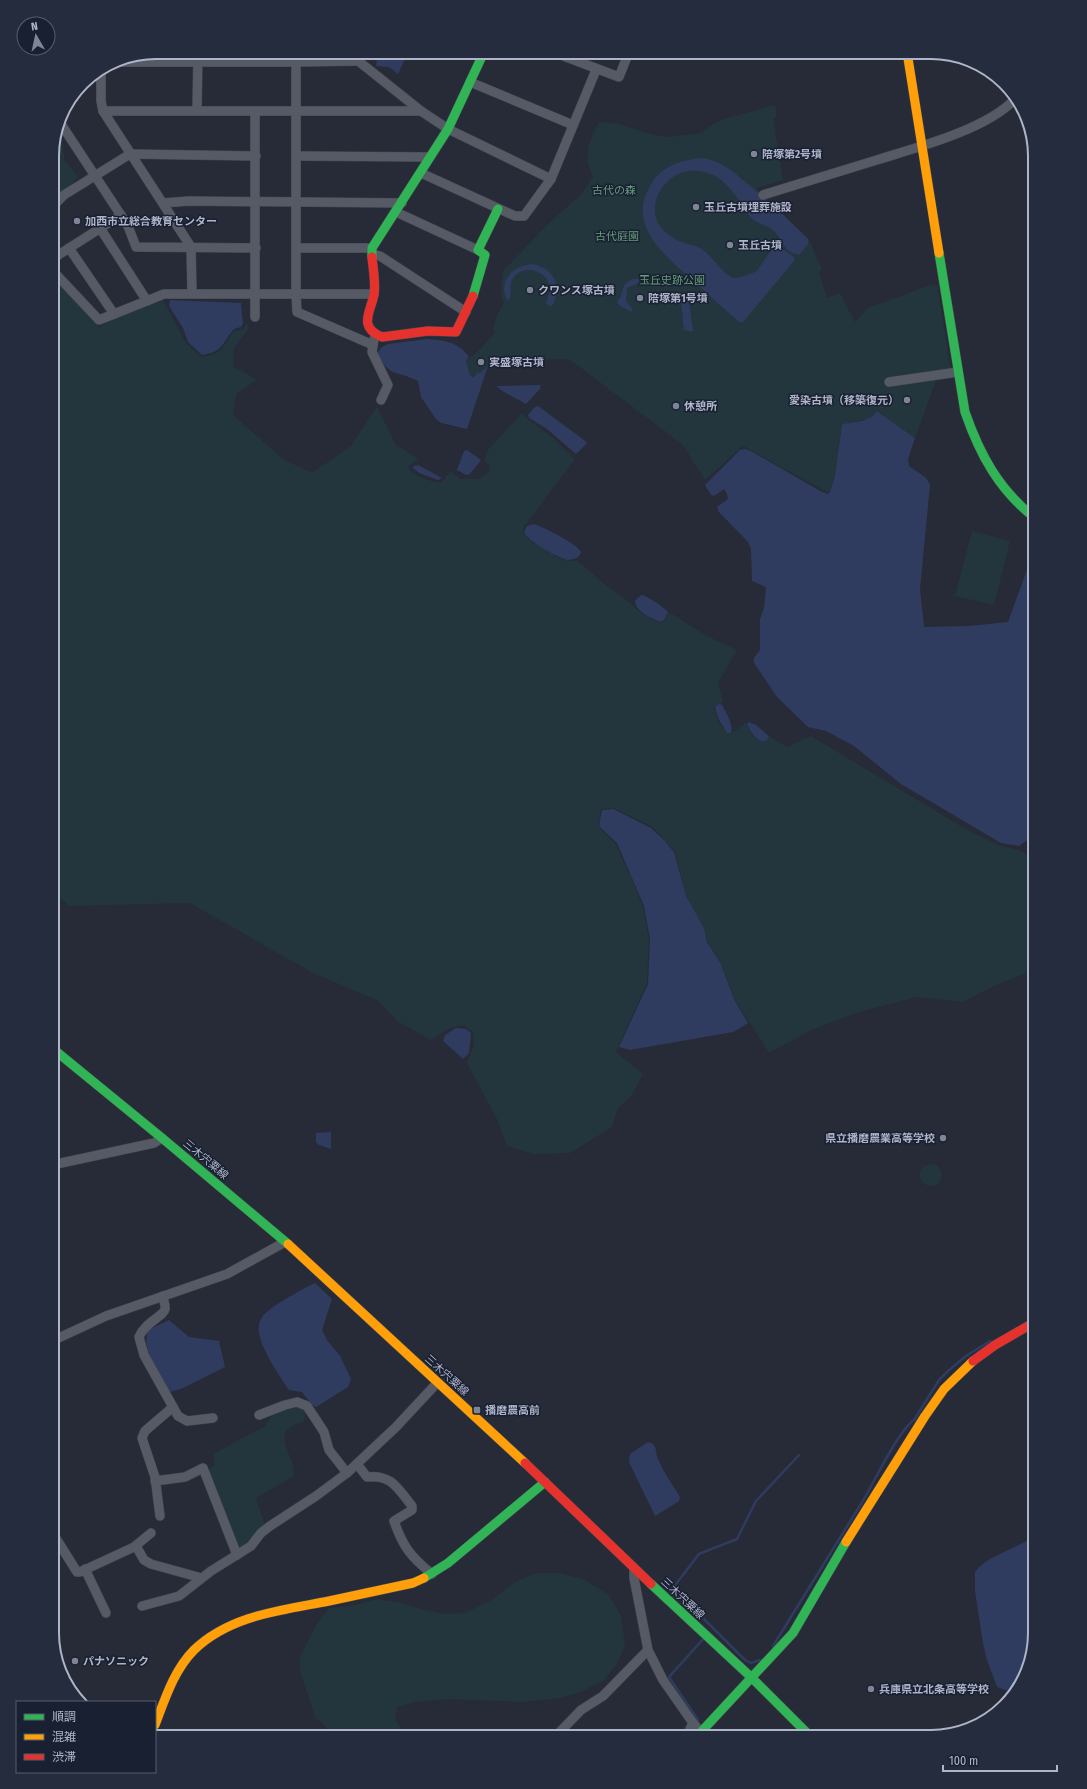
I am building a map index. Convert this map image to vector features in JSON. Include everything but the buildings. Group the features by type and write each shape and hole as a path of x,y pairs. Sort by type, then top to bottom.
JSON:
{"street":[{"path":"356,59 421,111 448,129 551,179"},
{"path":"396,212 478,250 485,255 473,296 456,332 437,329 382,337 376,334 368,325 367,315 374,294 372,251 396,212 448,129 481,59"},
{"path":"570,59 596,70 619,77 626,59"},
{"path":"908,59 965,412 983,459 1009,497 1028,513"},
{"path":"131,62 359,61"},
{"path":"197,110 198,62"},
{"path":"296,62 297,312 373,345"},
{"path":"421,172 498,209 515,216 524,216 551,179 596,70"},
{"path":"101,76 101,101 103,111 192,246 192,293"},
{"path":"470,82 573,125"},
{"path":"764,195 923,146 988,120 1006,109 1012,102"},
{"path":"103,111 421,111"},
{"path":"255,112 255,318"},
{"path":"63,128 128,226 136,247 192,246 256,248"},
{"path":"59,200 64,195 130,154 256,156"},
{"path":"297,156 430,158"},
{"path":"163,203 189,201 402,203"},
{"path":"478,250 498,209"},
{"path":"59,254 121,215"},
{"path":"100,228 147,301"},
{"path":"69,248 114,314"},
{"path":"296,248 372,251 466,312"},
{"path":"59,277 99,320 164,294 374,294"},
{"path":"376,334 372,352 388,385 381,400"},
{"path":"889,382 958,372"},
{"name":"三木宍粟線","path":"59,1054 285,1242 437,1384 494,1433 634,1568 752,1678 804,1730"},
{"path":"59,1163 154,1143 162,1138"},
{"path":"59,1338 106,1316 227,1274 285,1242"},
{"path":"163,1296 165,1308 162,1315 144,1327 140,1337 144,1355 178,1416 183,1420 213,1418"},
{"path":"707,1730 793,1633 833,1563 925,1416 944,1389 970,1363 995,1345 1028,1326"},
{"path":"142,1606 179,1596 251,1546 270,1526 316,1496 357,1464 396,1427 437,1384"},
{"path":"259,1415 297,1402 307,1406 324,1432 329,1450 347,1472"},
{"path":"160,1516 155,1481 145,1448 143,1434 173,1407"},
{"path":"357,1464 367,1477 375,1476 389,1480 393,1483 412,1506 412,1510 394,1521 401,1541 409,1554 432,1574"},
{"path":"155,1481 185,1477 203,1468 236,1555"},
{"path":"156,1723 181,1666 194,1650 210,1636 245,1619 413,1583 432,1574 490,1529 545,1482"},
{"path":"59,1544 74,1570 77,1572 136,1546 151,1533"},
{"path":"136,1546 144,1560 151,1564 198,1577 200,1580"},
{"path":"634,1568 634,1578 648,1650 663,1680 699,1730"},
{"path":"85,1569 106,1613"},
{"path":"562,1730 581,1710 603,1696 648,1650"},
{"path":"690,1730 693,1723"}],"green space":[{"path":"248,59 341,59 341,60"},
{"name":"玉丘史跡公園","path":"775,105 777,117 773,118 783,180 756,188 809,239 822,270 819,272 827,298 840,293 855,322 868,308 933,284 933,286 937,285 952,377 936,381 915,438 878,412 869,419 842,424 835,476 831,491 827,492 743,446 705,480 682,444 569,359 498,361 491,359 489,366 480,373 478,372 473,378 470,375 466,360 478,351 495,333 493,329 497,315 504,303 502,299 501,285 503,271 543,229 579,197 593,177 588,163 588,149 592,136 599,122 620,124 649,134 669,137 701,133 715,123 727,118"},
{"path":"61,139 65,161 78,177 59,197 59,150"},
{"path":"59,282 99,327 130,310 163,300 186,343 201,357 219,352 234,331 244,329 246,322 249,328 234,348 233,366 257,380 236,394 233,415 283,459 312,473 351,446 377,407 396,445 419,459 408,466 417,476 441,483 451,471 460,479 480,479 489,471 490,465 484,461 488,450 521,414 553,438 575,459 524,527 523,533 533,543 561,559 578,561 609,588 623,597 644,615 659,623 664,621 669,612 705,635 737,650 718,683 723,702 714,707 718,721 727,733 735,731 746,722 750,732 758,740 764,742 769,736 787,747 811,736 964,828 1000,846 1020,850 1028,855 1028,972 992,987 963,1002 916,997 856,1013 811,1030 769,1053 734,998 720,961 708,942 704,928 686,896 675,852 653,827 613,808 601,809 598,826 615,843 631,877 643,907 649,939 647,983 616,1052 643,1074 632,1095 618,1108 612,1127 570,1153 534,1154 507,1146 497,1119 467,1063 474,1044 473,1032 463,1025 448,1029 431,1040 397,1021 377,1000 313,973 190,903 69,906 59,897"},
{"path":"972,531 1010,541 994,605 955,596"},
{"path":"931,1164 939,1167 942,1175 939,1183 931,1186 923,1183 920,1175 923,1167"},
{"path":"297,1406 303,1407 305,1411 304,1420 303,1422 292,1426 287,1431 285,1437 285,1444 293,1467 294,1476 256,1498 265,1526 251,1542 237,1551 207,1470 215,1465 213,1454 265,1426 271,1417 278,1411"},
{"path":"536,1573 559,1573 583,1579 609,1595 621,1616 625,1645 617,1664 604,1680 583,1691 560,1698 522,1702 447,1699 415,1702 397,1707 395,1720 403,1730 328,1730 315,1717 300,1671 300,1656 317,1624 329,1608 351,1606 378,1599 444,1614 465,1613 491,1600 515,1582"}],"water":[{"path":"377,59 405,59 398,74 389,67 376,66"},
{"path":"704,158 717,162 731,170 775,207 808,239 808,244 800,254 791,253 775,232 751,218 726,184 715,176 706,172 689,171 681,173 667,182 661,189 655,203 655,213 660,226 665,232 675,239 702,249 724,272 733,278 741,277 757,271 771,250 783,249 795,258 743,322 739,322 670,260 660,250 646,227 643,214 644,200 650,186 660,173 680,162"},
{"path":"533,264 547,270 554,279 556,291 553,305 550,306 546,303 550,290 548,282 544,276 534,270 521,271 516,275 511,283 510,299 507,300 504,286 506,280 520,267"},
{"path":"632,279 640,280 639,283 627,288 626,301 633,310 632,312 620,306 617,302 620,298 624,285"},
{"path":"688,292 693,332 684,330 681,303 660,303 659,300 661,297 668,294"},
{"path":"170,300 241,303 243,324 241,327 234,329 218,349 209,354 202,355 188,342 183,328 169,306"},
{"path":"427,339 445,341 461,348 469,357 466,360 470,375 473,378 478,372 480,373 488,366 467,429 441,423 436,419 421,397 418,381 390,370 381,361 377,353 382,347 388,344"},
{"path":"541,385 540,389 526,404 507,394 496,386"},
{"path":"538,406 587,443 576,454 547,429 529,418 528,415 535,407"},
{"path":"878,412 915,438 908,459 909,466 926,478 930,485 920,589 924,627 969,626 1008,622 1028,567 1028,839 1019,846 1001,843 901,784 854,746 826,731 808,727 777,697 754,663 754,658 760,650 760,619 764,608 766,587 752,581 751,549 748,542 719,512 717,507 728,499 727,494 724,489 714,496 711,495 705,485 740,450 744,449 751,451 828,494 835,476 842,424 866,420"},
{"path":"467,450 481,460 470,474 466,475 457,470 464,451"},
{"path":"418,465 442,478 438,480 419,473 412,467"},
{"path":"534,524 567,540 581,552 579,556 574,559 567,560 557,556 531,540 524,532 527,526"},
{"path":"641,595 655,602 668,612 664,620 660,622 644,614 638,608 635,601"},
{"path":"719,704 722,705 729,719 732,730 731,733 727,733 718,718 715,707"},
{"path":"749,722 756,725 769,736 768,739 764,742 756,738 747,724"},
{"path":"613,809 651,828 674,852 686,896 704,928 707,942 720,962 734,999 748,1023 733,1032 630,1050 619,1047 648,984 650,939 644,906 617,843 599,826 602,810"},
{"path":"456,1028 466,1029 471,1033 469,1053 463,1059 443,1041 445,1035"},
{"path":"331,1132 331,1149 319,1145 316,1142 316,1133"},
{"path":"315,1283 332,1299 322,1330 327,1340 340,1356 351,1379 348,1387 316,1407 312,1405 302,1392 289,1390 271,1363 259,1335 259,1326 264,1315 285,1299"},
{"path":"169,1320 189,1337 219,1341 225,1367 181,1389 169,1392 152,1362 146,1338 148,1330"},
{"path":"648,1442 655,1446 660,1464 680,1497 679,1501 655,1516 629,1462 630,1454"},
{"path":"1028,1540 1027,1646 1021,1670 1012,1687 1006,1690 997,1687 986,1657 975,1591 975,1572 980,1566 990,1559"}],"waterway":[{"path":"773,1646 864,1499 894,1444 908,1425 914,1420 939,1380 966,1356 990,1341"},
{"path":"760,1660 751,1663 745,1660 673,1588 699,1554 737,1539 756,1501 799,1455"},
{"path":"696,1724 698,1720 669,1677 704,1638"}],"traffic: fast":[{"path":"372,257 372,248 448,129 481,59"},
{"path":"473,296 485,255 478,250 498,209"},
{"path":"939,253 965,412 977,443 992,471 1011,496 1028,512"},
{"path":"59,1054 288,1244"},
{"path":"424,1578 448,1563 545,1482"},
{"path":"703,1730 793,1633 846,1542"},
{"path":"651,1584 752,1678 804,1730"}],"traffic: slow":[{"path":"908,59 939,253"},
{"path":"288,1244 525,1463"},
{"path":"846,1542 925,1416 944,1389 973,1361"},
{"path":"156,1722 166,1695 181,1666 194,1650 208,1638 224,1629 240,1621 276,1611 413,1583 424,1578"}],"traffic: jam":[{"path":"372,257 375,290 368,314 368,324 370,329 382,337 428,331 456,332 473,296"},
{"path":"973,1361 995,1345 1028,1326"},
{"path":"525,1463 651,1584"}],"place":[{"name":"陪塚第2号墳","path":"754,154"},
{"name":"玉丘古墳埋葬施設","path":"696,207"},
{"name":"加西市立総合教育センター","path":"77,221"},
{"name":"玉丘古墳","path":"730,245"},
{"name":"クワンス塚古墳","path":"530,290"},
{"name":"陪塚第1号墳","path":"640,298"},
{"name":"実盛塚古墳","path":"481,362"},
{"name":"愛染古墳（移築復元）","path":"907,400"},
{"name":"休憩所","path":"676,406"},
{"name":"県立播磨農業高等学校","path":"943,1138"},
{"name":"播磨農高前","path":"477,1410"},
{"name":"パナソニック","path":"75,1661"},
{"name":"兵庫県立北条高等学校","path":"871,1689"}],"park label":[{"name":"古代の森","path":"614,190"},
{"name":"古代庭園","path":"617,236"}]}
